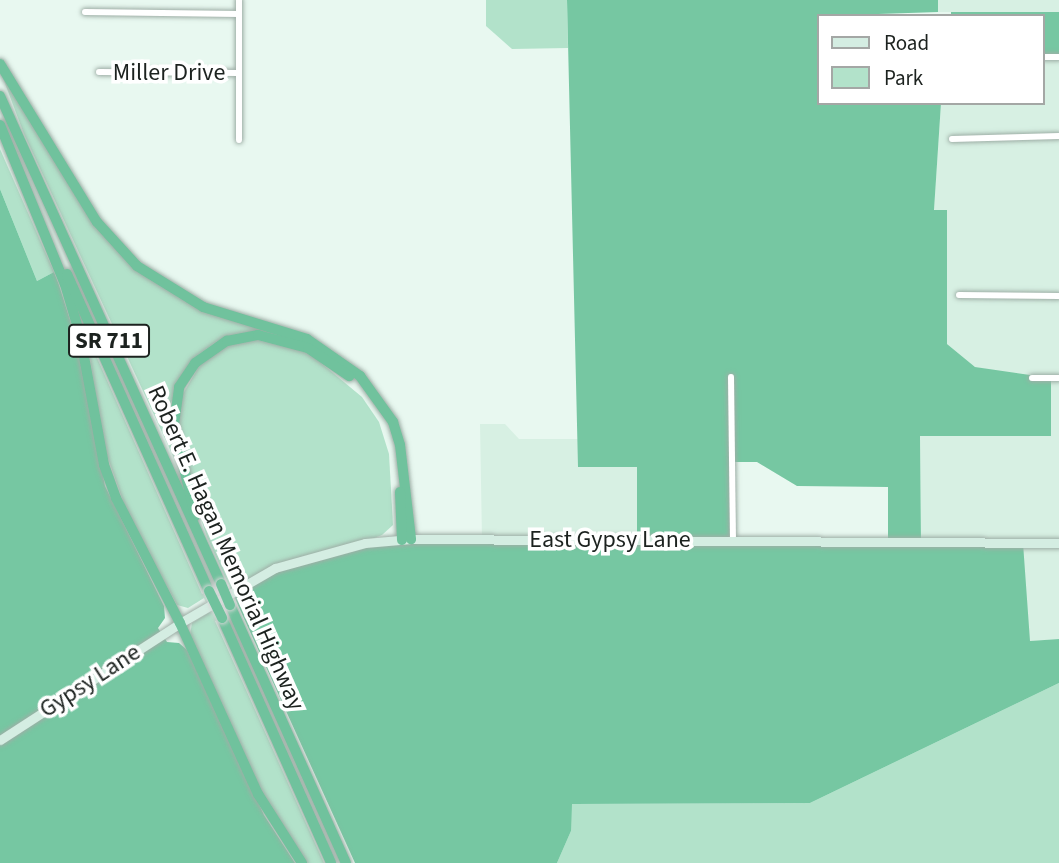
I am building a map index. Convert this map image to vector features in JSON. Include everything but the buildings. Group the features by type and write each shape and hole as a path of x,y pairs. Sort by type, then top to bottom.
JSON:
{"highway":[{"path":"0,64 97,222 137,266 203,307 307,339 360,376 393,422 401,445 407,539"},
{"name":"Robert E. Hagan Memorial Highway","path":"0,96 346,863"},
{"path":"0,125 65,284 80,335 96,430 111,484 180,623 258,794 302,863"},
{"name":"Robert E. Hagan Memorial Highway","path":"0,125 331,863"},
{"path":"199,536 176,445 174,404 179,387 195,363 215,346 258,335 290,341 325,356 370,398 395,449 407,539"}],"main road":[{"name":"East Gypsy Lane","path":"180,623 275,568 325,551 407,539 1059,543"},
{"name":"Gypsy Lane","path":"0,740 180,623"}],"street":[{"path":"239,0 239,140"},
{"path":"85,12 239,14"},
{"name":"Miller Drive","path":"99,72 239,73"},
{"path":"952,139 1059,136"},
{"path":"959,295 1059,296"},
{"path":"731,377 733,541"},
{"path":"1032,378 1059,378"}],"shaded area":[{"path":"938,0 1059,0 1059,12 938,12"},
{"path":"1045,57 1059,57 1059,639 1030,641 921,542 920,436 1051,435 1032,378 975,367 947,344 947,211 934,210 941,105 1045,105"},
{"path":"480,424 505,424 519,439 578,439 578,467 637,467 637,541 482,540"}],"green space":[{"path":"486,0 567,0 568,48 512,49 486,26"},
{"path":"567,0 938,0 938,12 818,14 818,105 941,105 934,210 947,210 947,344 975,367 1051,378 1051,436 920,436 921,542 1023,543 1030,641 1059,639 1059,683 810,803 572,804 571,831 557,863 355,863 232,592 275,568 365,543 637,540 637,467 578,467","holes":["731,462 757,462 797,486 888,487 888,541 733,541"]},
{"path":"1059,12 1059,57 1045,57 1045,14 951,14"},
{"path":"0,70 84,208 150,280 184,301 265,329 217,341 199,354 171,402 174,458 24,134"},
{"path":"0,149 54,272 37,281 0,189"},
{"path":"0,189 37,281 54,272 59,285 76,339 105,486 164,606 165,618 158,628 167,642 179,643 187,650 264,815 295,863 0,863"},
{"path":"86,333 202,594 209,591 222,618 215,621 324,863 306,863 270,809 190,635 192,623 210,612 204,598 188,608 177,605 127,512 104,447"},
{"path":"257,340 309,353 362,397 379,422 389,454 393,525 382,535 232,592 207,537 186,473 178,440 180,399 201,363 230,344"},
{"path":"1059,683 1059,863 557,863 571,831 571,804 810,803"}]}
